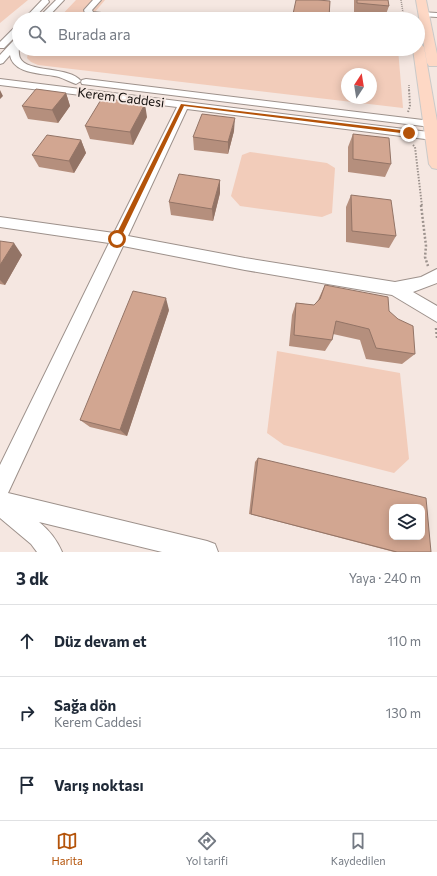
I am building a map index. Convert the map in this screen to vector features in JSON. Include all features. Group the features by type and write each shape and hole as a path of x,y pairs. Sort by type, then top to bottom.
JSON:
{"main road":[{"path":"421,0 424,12"},
{"path":"425,19 436,75"},
{"path":"420,56 437,164"}],"street":[{"path":"35,12 47,0"},
{"path":"48,12 60,0"},
{"path":"88,12 97,0"},
{"path":"425,14 437,15"},
{"path":"0,40 12,37"},
{"path":"0,47 12,39"},
{"path":"0,61 12,43"},
{"path":"15,56 23,67 62,74 76,81"},
{"name":"Kerem Caddesi","path":"0,72 432,130"},
{"name":"Kerem Caddesi","path":"0,82 183,105 432,130"},
{"path":"0,487 117,239 183,105"},
{"path":"0,222 117,239 245,264 395,289 436,314"},
{"path":"395,289 433,277"},
{"path":"0,502 207,552"},
{"path":"0,505 39,536 51,552"}],"path":[{"path":"401,0 403,12"},
{"path":"411,142 415,147 426,246 425,257 433,277"},
{"path":"436,314 437,338"}],"shaded area":[{"path":"0,0 28,0 12,12 0,23"},
{"path":"76,0 105,0 95,12 65,12"},
{"path":"27,56 399,56 403,108 369,104 377,104 377,68 341,68 341,101 38,65 31,62 27,58"},
{"path":"250,152 327,163 335,168 332,213 322,217 240,206 231,196 242,155"},
{"path":"277,351 400,373 409,459 394,473 284,445 267,433"}],"building":[{"path":"296,0 330,1 329,12 293,12"},
{"path":"357,0 388,0 389,6 357,3"},
{"path":"36,89 66,93 52,110 22,106"},
{"path":"102,98 145,104 130,132 85,126"},
{"path":"202,114 235,118 228,142 193,137"},
{"path":"353,134 389,138 391,164 353,159"},
{"path":"47,135 81,140 69,161 32,155"},
{"path":"179,174 220,180 212,209 169,202"},
{"path":"351,195 391,200 396,236 352,231"},
{"path":"0,241 14,243 0,265"},
{"path":"325,285 388,297 389,311 398,319 413,326 415,354 376,348 369,329 336,321 332,340 294,335 296,303 314,305 320,299"},
{"path":"133,291 166,298 120,430 80,420"},
{"path":"258,458 426,498 431,552 397,552 251,514"}],"route":[{"path":"117,239 183,105 409,133"}]}
